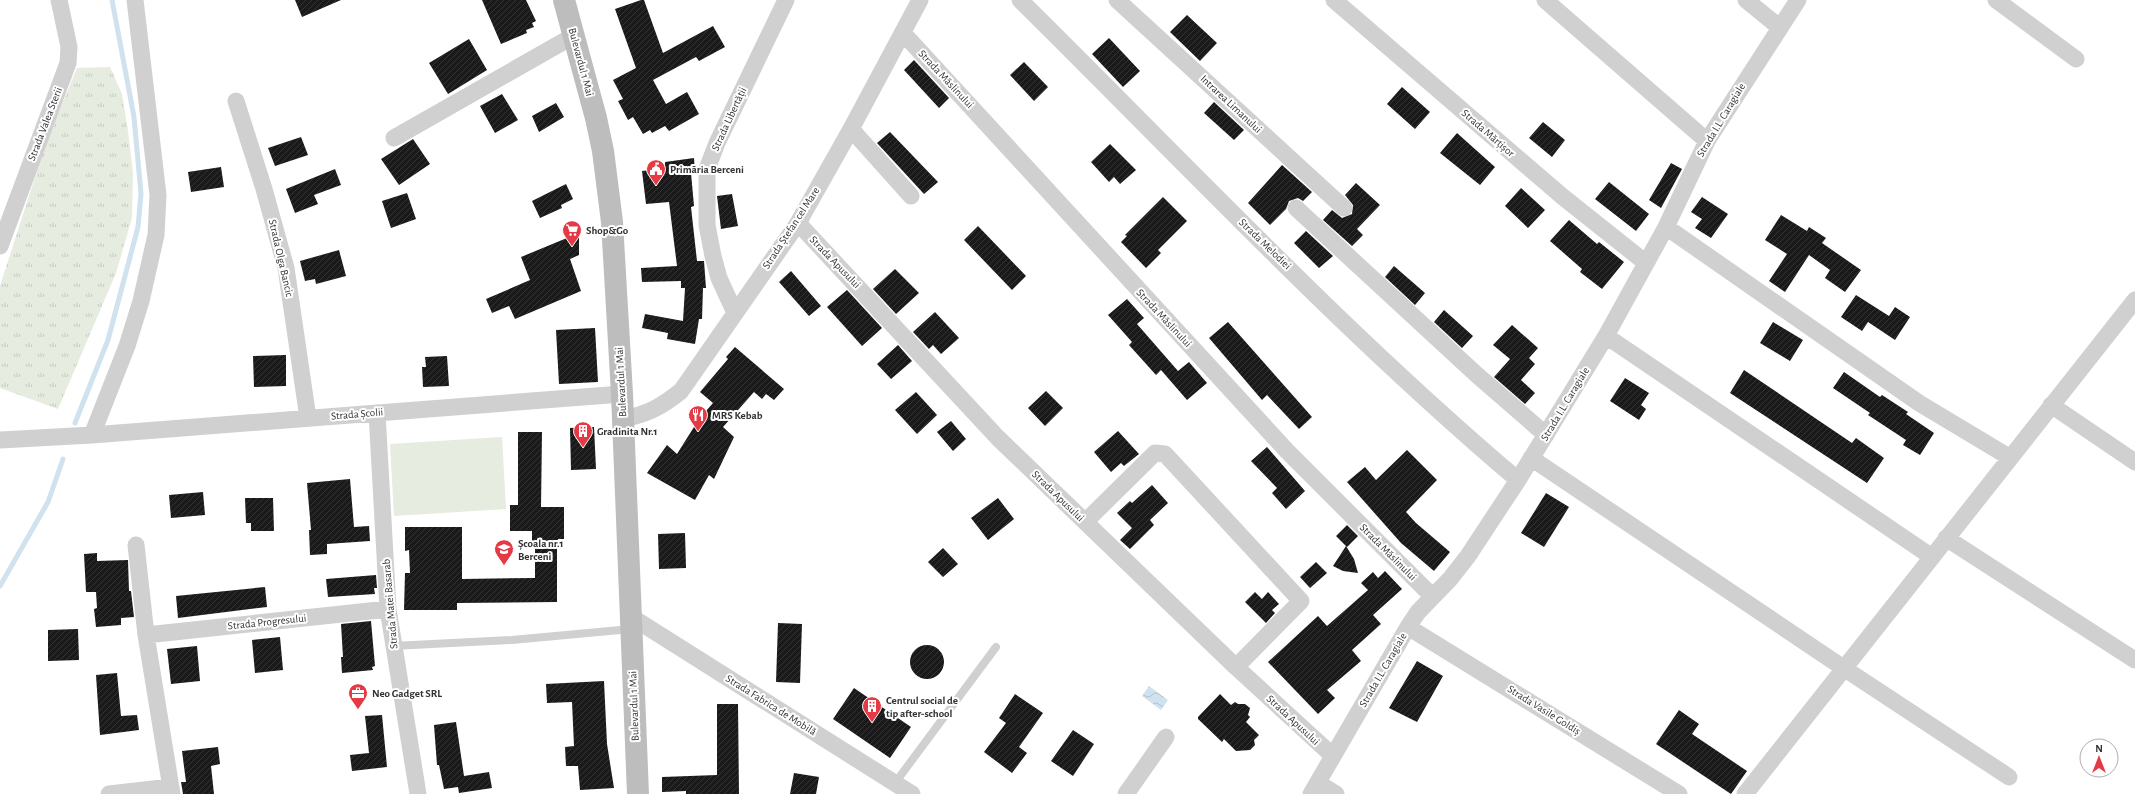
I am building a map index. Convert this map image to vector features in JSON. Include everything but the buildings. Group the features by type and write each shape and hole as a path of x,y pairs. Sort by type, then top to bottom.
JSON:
{"main road":[{"name":"Bulevardul 1 Mai","path":"564,0 575,35 596,118 607,183 614,254 622,394 638,794"}],"street":[{"name":"Strada Valea Sterii","path":"0,246 68,63 69,47 60,0"},
{"path":"92,435 127,346 141,301 156,235 158,195 135,0"},
{"name":"Strada Libertății","path":"735,313 719,278 713,256 707,225 707,169 717,143 786,0"},
{"name":"Strada Ștefan cel Mare","path":"623,419 642,416 656,409 681,391 798,223 851,129 920,0"},
{"name":"Strada Melodiei","path":"1020,0 1352,330 1458,429 1518,480"},
{"name":"Intrarea Limanului","path":"1117,0 1344,208"},
{"name":"Strada Mărțișor","path":"1334,0 1563,197 1646,263"},
{"path":"1545,0 1707,141"},
{"path":"1746,0 1779,26"},
{"name":"Strada I.L. Caragiale","path":"1315,788 1408,627 1432,596 1450,579 1468,556 1546,435 1606,336 1666,227 1707,141 1779,26 1798,0"},
{"path":"1996,0 2076,59"},
{"name":"Strada Măslinului","path":"903,33 1287,451 1432,596"},
{"path":"394,138 575,35"},
{"name":"Strada Olga Bancic","path":"236,101 262,182 286,268 308,418"},
{"path":"851,129 911,196"},
{"path":"1296,208 1477,376 1546,435"},
{"name":"Strada Apusului","path":"798,223 998,438 1236,667 1333,756"},
{"path":"1666,227 1919,403 2009,457"},
{"path":"1745,794 1845,669 2009,457 2135,300"},
{"path":"1606,336 1932,557"},
{"name":"Strada Școlii","path":"0,440 92,435 622,394"},
{"path":"2051,405 2135,462"},
{"name":"Strada Matei Basarab","path":"376,413 388,609 418,794"},
{"path":"1085,522 1155,453 1165,454 1301,601 1236,667"},
{"path":"1531,458 1845,669 2009,777"},
{"path":"1946,538 2135,660"},
{"path":"110,794 172,790 146,634 136,545"},
{"name":"Strada Progresului","path":"146,634 388,609"},
{"name":"Strada Fabrica de Mobilă","path":"630,622 912,794"},
{"name":"Strada Vasile Goldiș","path":"1408,627 1679,794"},
{"path":"1126,794 1166,737"},
{"path":"1315,788 1336,794"}],"lane":[{"path":"393,646 512,640 630,622"},
{"path":"895,783 996,647"}],"green space":[{"path":"110,67 122,94 128,131 133,173 132,218 116,273 58,409 0,388 0,286 47,140 77,68"},
{"path":"502,437 506,509 394,516 390,444"}],"water":[{"path":"1149,686 1168,700 1161,710 1142,696"}],"waterway":[{"path":"75,423 108,340 138,227 141,194 134,117 112,0"},
{"path":"0,586 48,502 63,459"}],"place":[{"name":"Primăria Berceni","path":"656,186"},
{"name":"Shop&Go","path":"572,247"},
{"name":"MRS Kebab","path":"698,432"},
{"name":"Gradinita Nr.1","path":"583,448"},
{"name":"Școala nr.1 Berceni","path":"504,566"},
{"name":"Neo Gadget SRL","path":"358,710"},
{"name":"Centrul social de tip after-school","path":"872,723"}]}
